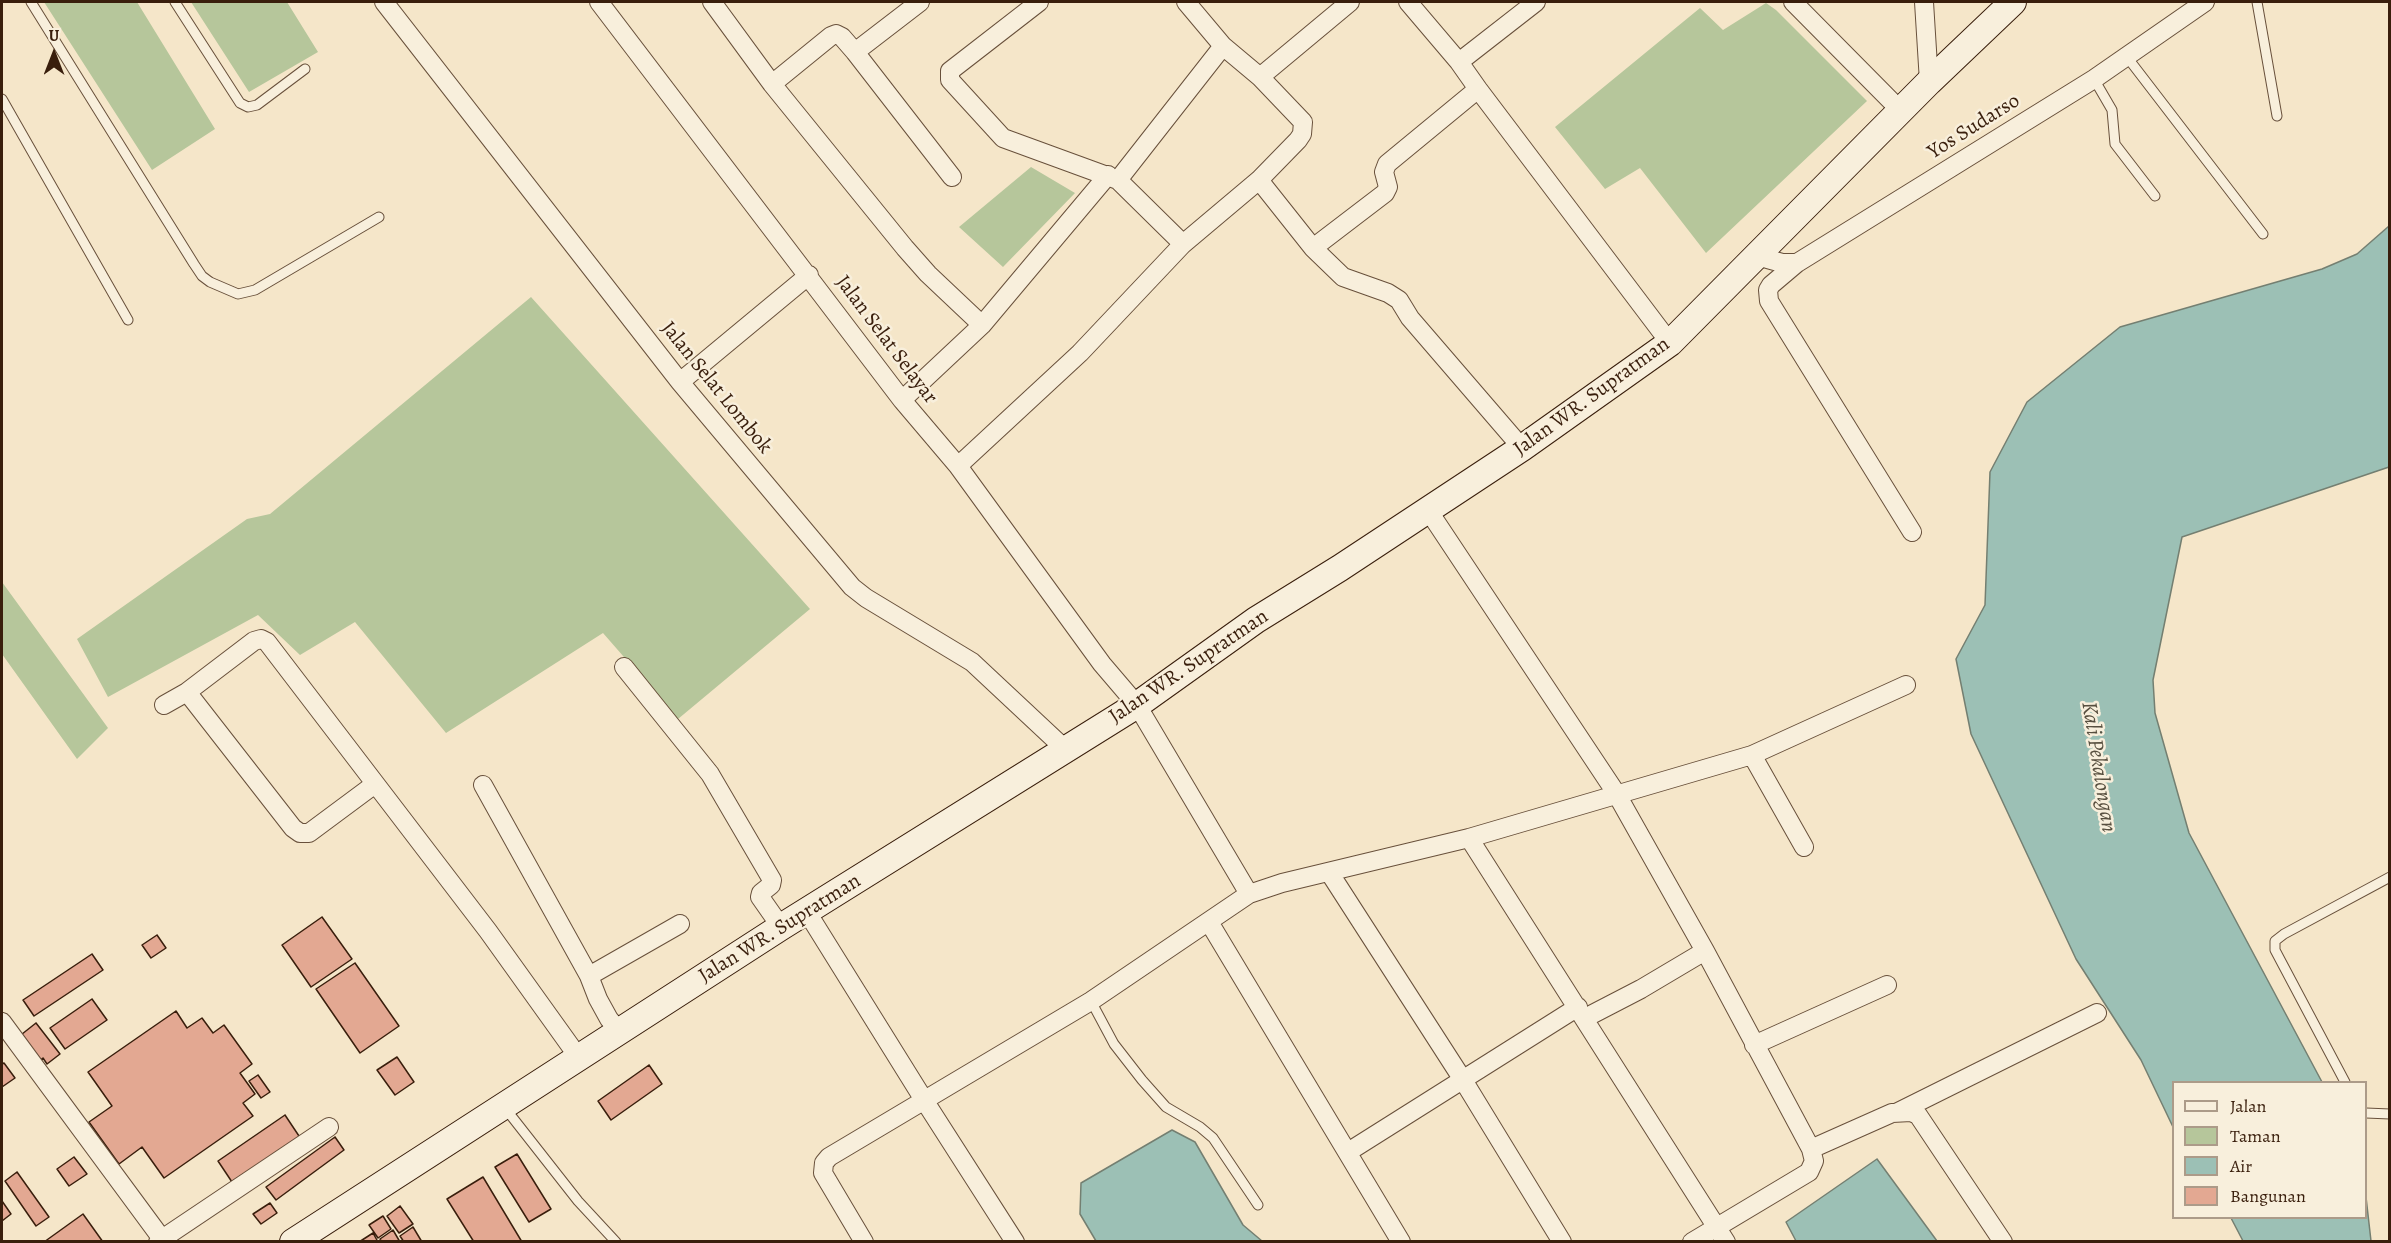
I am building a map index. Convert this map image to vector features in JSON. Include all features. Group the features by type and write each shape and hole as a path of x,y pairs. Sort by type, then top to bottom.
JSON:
{"street":[{"name":"Jalan Selat Lombok","path":"384,2 680,382 852,587 882,608 972,662 1065,749"},
{"name":"Jalan Selat Selayar","path":"599,2 902,400 958,466 1102,664 1132,698 1249,894"},
{"path":"712,2 772,84 928,274 982,325"},
{"path":"855,52 920,2"},
{"path":"1040,2 950,71 950,80 1003,138 1113,177 1183,244"},
{"path":"958,466 1080,353 1183,244 1259,180 1302,134 1303,122 1260,77 1223,46 1186,2"},
{"path":"1260,77 1350,2"},
{"path":"1408,2 1459,62 1670,343"},
{"path":"1459,62 1536,2"},
{"path":"1794,2 1902,112"},
{"path":"1924,2 1929,82"},
{"name":"Jalan WR. Supratman","path":"293,1242 504,1106 569,1044 614,1025 770,912 807,912 1065,749 1132,698 1428,510 1670,343 1902,112 1929,82 2013,2"},
{"name":"Yos Sudarso","path":"1912,532 1769,301 1770,285 1797,263 2094,79 2205,2"},
{"path":"772,84 836,34 842,37 952,177"},
{"path":"902,400 982,325 1113,177 1223,46"},
{"path":"1313,248 1385,193 1388,187 1384,172 1387,164 1478,89"},
{"path":"1259,180 1313,248 1346,279 1380,290 1399,300 1410,318 1521,448"},
{"path":"1757,256 1782,263 1797,263"},
{"path":"680,382 809,275"},
{"path":"1428,510 1616,793 1705,951 1811,1149 1814,1161 1809,1172 1692,1242"},
{"path":"164,705 187,692 254,641 264,640 271,646 489,932 569,1044"},
{"path":"624,667 710,774 770,875 772,883 761,893 770,912"},
{"path":"864,1242 823,1173 824,1163 829,1157 1091,1001 1249,894 1282,883 1469,838 1616,793 1752,755 1906,685"},
{"path":"187,692 287,820 300,833 309,833 375,784"},
{"path":"1752,755 1804,847"},
{"path":"483,785 614,1025"},
{"path":"1469,838 1726,1242"},
{"path":"1329,872 1463,1080 1562,1242"},
{"path":"807,912 1015,1242"},
{"path":"1209,922 1401,1242"},
{"path":"589,976 680,924"},
{"path":"1348,1152 1463,1080 1581,1012 1641,989 1705,951"},
{"path":"1754,1045 1887,985"},
{"path":"1811,1149 1898,1112 2097,1013"},
{"path":"2,1022 160,1240 329,1127"},
{"path":"1898,1112 1911,1112 1922,1118 2003,1242"}],"lane":[{"path":"31,2 194,264 202,276 210,282 238,294 255,290 380,217"},
{"path":"175,2 240,103 248,107 257,105 305,69"},
{"path":"2257,2 2277,116"},
{"path":"2127,57 2263,234"},
{"path":"2094,79 2114,115 2115,144 2155,196"},
{"path":"2,99 128,320"},
{"path":"2344,1081 2275,950 2275,941 2390,877"},
{"path":"1091,1001 1114,1044 1142,1080 1166,1107 1200,1127 1213,1138 1258,1205"},
{"path":"504,1106 578,1201 616,1242"},
{"path":"2367,1113 2390,1114"}],"green space":[{"path":"44,2 137,2 215,129 152,170"},
{"path":"191,2 287,2 318,52 249,92"},
{"path":"1766,3 1776,10 1867,101 1706,253 1640,168 1605,189 1555,127 1700,8 1723,30"},
{"path":"1031,167 1075,193 1003,267 959,227"},
{"path":"531,297 810,609 678,719 603,633 446,733 355,622 300,655 258,615 108,697 77,639 247,519 270,514"},
{"path":"2,582 108,728 77,759 2,654"}],"water":[{"name":"Kali Pekalongan","path":"2389,226 2389,467 2182,537 2153,680 2155,713 2189,833 2321,1081 2172,1081 2172,1125 2141,1060 2076,959 1971,734 1956,659 1985,605 1990,472 2027,402 2120,327 2322,269 2357,254"},
{"path":"1172,1130 1195,1142 1243,1225 1262,1241 1096,1241 1080,1214 1081,1183"},
{"path":"1877,1159 1937,1241 1796,1241 1786,1222"},
{"path":"2367,1206 2371,1241 2243,1241 2232,1219 2367,1219"}],"building":[{"path":"322,917 352,959 311,987 282,945"},
{"path":"157,935 166,948 151,958 142,945"},
{"path":"92,954 103,970 34,1016 23,1000"},
{"path":"355,963 399,1026 360,1053 316,989"},
{"path":"92,999 107,1020 65,1049 50,1028"},
{"path":"176,1011 187,1028 202,1018 213,1033 224,1025 252,1064 240,1073 255,1094 243,1103 253,1116 164,1178 142,1147 119,1164 89,1122 112,1106 88,1072"},
{"path":"36,1023 60,1054 47,1064 43,1058 36,1063 17,1038"},
{"path":"397,1057 414,1082 395,1095 377,1070"},
{"path":"4,1063 15,1078 2,1087 2,1064"},
{"path":"649,1065 662,1084 611,1120 598,1101"},
{"path":"258,1075 270,1092 261,1098 249,1081"},
{"path":"285,1115 301,1139 234,1185 218,1161"},
{"path":"335,1137 344,1150 276,1200 266,1187"},
{"path":"517,1154 551,1209 529,1222 495,1167"},
{"path":"74,1157 87,1174 69,1186 57,1169"},
{"path":"17,1172 49,1217 36,1226 5,1181"},
{"path":"483,1177 522,1242 474,1242 447,1199"},
{"path":"2,1201 11,1214 2,1221"},
{"path":"270,1203 277,1213 261,1224 253,1214"},
{"path":"400,1206 413,1224 399,1233 387,1216"},
{"path":"83,1214 103,1242 44,1242"},
{"path":"383,1216 391,1229 378,1238 369,1225"},
{"path":"413,1227 422,1242 404,1242 400,1236"},
{"path":"393,1230 400,1242 382,1242 380,1239"},
{"path":"373,1233 378,1242 359,1242"}]}
